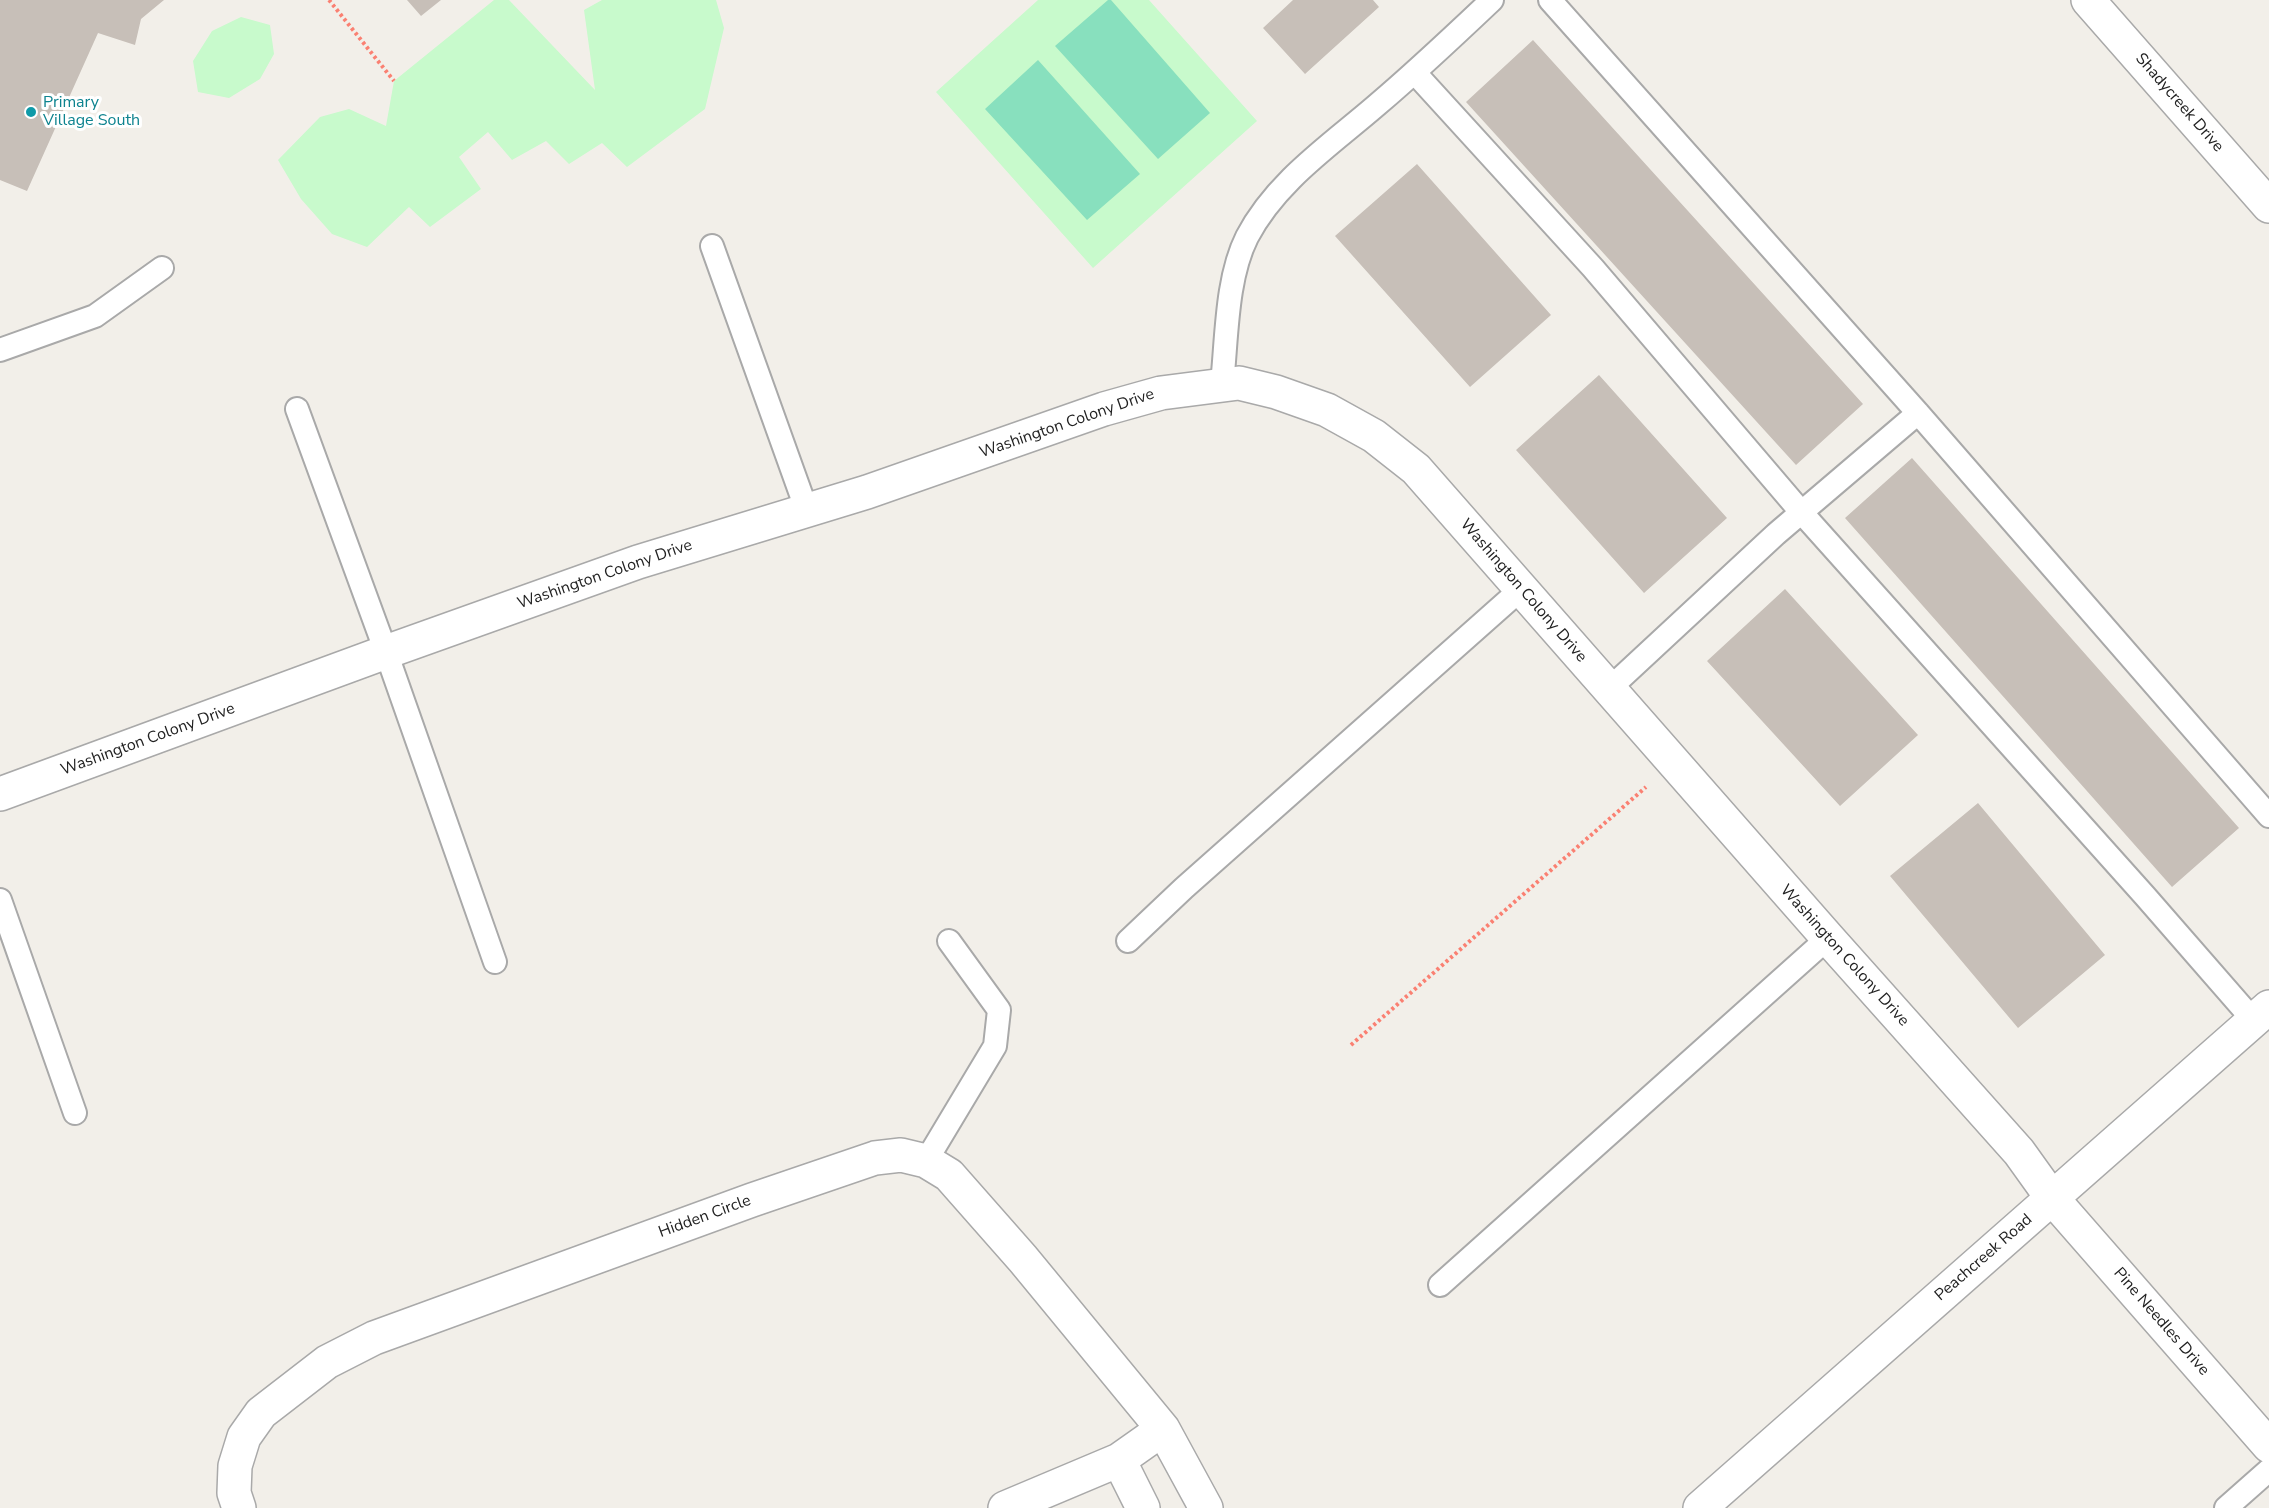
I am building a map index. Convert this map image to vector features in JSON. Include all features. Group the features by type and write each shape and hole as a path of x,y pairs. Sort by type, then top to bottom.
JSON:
{"street":[{"name":"Shadycreek Drive","path":"2088,0 2269,206"},
{"name":"Washington Colony Drive","path":"0,794 638,562 928,472 1104,409 1161,393 1239,383 1276,392 1327,410 1374,436 1416,469 1827,938 2019,1152 2052,1198"},
{"name":"Peachcreek Road","path":"1700,1508 2261,1014"},
{"name":"Hidden Circle","path":"239,1508 234,1493 235,1466 244,1437 261,1413 327,1362 364,1343 752,1200 875,1158 901,1155 926,1161 949,1175 1023,1259 1163,1430 1206,1508"},
{"name":"Pine Needles Drive","path":"2052,1198 2269,1446"},
{"path":"1005,1508 1119,1461 1163,1430"},
{"path":"1119,1461 1143,1508"}],"lane":[{"path":"1222,384 1234,274 1247,237 1268,204 1287,183 1415,73 1492,0"},
{"path":"1550,0 1918,413 2269,816"},
{"path":"1415,73 1593,268 1802,513 2145,896 2261,1014"},
{"path":"712,246 807,511"},
{"path":"0,350 95,316 162,268"},
{"path":"297,409 386,652 495,962"},
{"path":"1609,689 1776,534 1918,413"},
{"path":"1128,941 1184,888 1521,590"},
{"path":"0,900 75,1113"},
{"path":"1440,1285 1827,938"},
{"path":"926,1161 995,1046 999,1010 949,941"},
{"path":"2226,1508 2269,1470"}],"path":[{"path":"329,0 394,81"},
{"path":"1351,1045 1674,762"}],"green space":[{"path":"494,0 509,0 595,90 584,10 602,0 716,0 724,28 705,109 627,167 602,143 569,164 546,141 512,160 488,132 459,157 481,189 430,227 409,207 367,247 332,234 301,199 278,160 320,117 349,109 386,126 394,81"},
{"path":"1038,0 1149,0 1257,121 1093,268 936,92"},
{"path":"1108,0 1111,0 1210,113 1158,159 1055,46"},
{"path":"241,17 270,25 274,54 260,79 229,98 198,92 193,61 212,31"},
{"path":"1038,60 1140,174 1087,220 985,109"}],"building":[{"name":"Primary Village South","path":"0,0 164,0 141,19 135,45 98,33 27,191 0,180"},
{"path":"407,0 441,0 421,16"},
{"path":"1293,0 1373,0 1379,7 1305,74 1263,28"},
{"path":"1533,40 1863,404 1796,465 1466,102"},
{"path":"1417,164 1551,315 1470,387 1335,236"},
{"path":"1599,375 1727,518 1644,593 1516,450"},
{"path":"1912,458 2239,828 2172,887 1845,518"},
{"path":"1785,589 1918,735 1840,806 1707,661"},
{"path":"1978,803 2105,955 2018,1028 1890,876"}],"place":[{"name":"Primary Village South","path":"31,112"}]}
